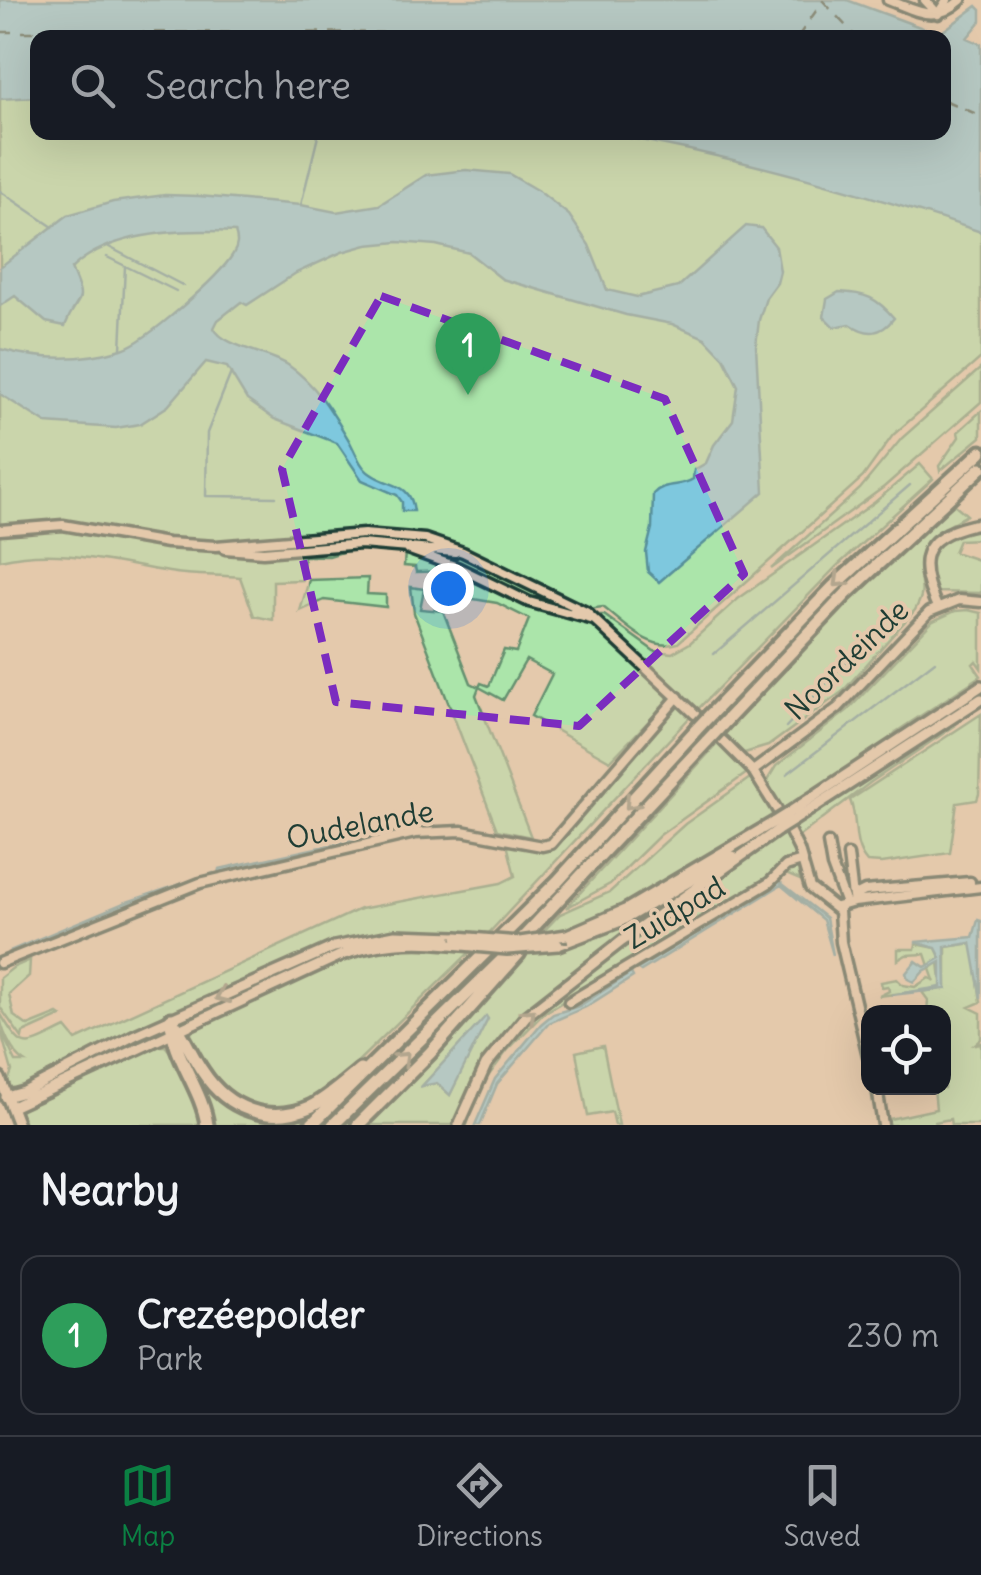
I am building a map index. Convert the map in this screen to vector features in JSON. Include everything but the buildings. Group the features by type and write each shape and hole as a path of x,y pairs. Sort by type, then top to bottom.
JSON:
{"highway":[{"path":"311,1125 558,882 833,587 981,452"},
{"path":"333,1125 429,1034 557,902 846,594 981,468"},
{"path":"358,1125 430,1053 547,922 557,902"},
{"path":"170,1019 207,1125"},
{"path":"175,1032 226,1100 250,1112 277,1116 293,1114 324,1099 406,1034"}],"main road":[{"path":"459,1125 486,1065 526,1016 784,821 981,686"},
{"path":"9,1102 170,1019 314,954 352,942 395,935 507,949 558,946 621,920 981,698"},
{"path":"9,1102 359,949 400,942 520,942 566,935 626,910 784,821"},
{"path":"0,1078 15,1125"}],"street":[{"path":"888,0 932,16 947,13 961,0"},
{"path":"925,0 938,14"},
{"path":"938,14 947,0"},
{"path":"937,607 925,576 928,550 949,530 981,523"},
{"path":"0,530 62,525 166,543 252,552 361,544 463,552"},
{"path":"216,546 384,534 425,539 463,552 596,620 694,714"},
{"path":"403,546 530,602 596,620"},
{"name":"Noordeinde","path":"753,772 838,708 921,619 937,607 958,600 981,602"},
{"name":"Oudelande","path":"0,963 200,884 416,833 448,830 542,846 551,844 678,698"},
{"path":"723,741 753,772 784,821 810,888 847,902 981,887"},
{"path":"828,843 832,866 847,902"},
{"path":"848,855 841,942 861,1026"},
{"name":"Zuidpad","path":"568,1002 769,883 786,866 802,860"},
{"path":"847,902 865,891 970,882"},
{"path":"878,1095 883,1125"}],"highlighted area":[{"path":"381,296 665,399 744,574 579,726 336,702 282,469"}],"green space":[{"path":"30,95 30,140 656,140 832,179 981,229 981,358 893,435 863,477 678,643 667,645 647,640 603,607 588,609 489,559 427,537 398,532 337,531 212,541 47,523 0,526 0,97"},
{"path":"981,368 981,402 884,487 771,569 860,489 902,438"},
{"path":"981,411 981,437 940,471 939,466 959,437 958,432"},
{"path":"920,464 933,479 837,566 696,711 601,621 604,615 654,651 672,653"},
{"path":"954,504 967,515 935,536 924,551 921,594 915,610 842,692 768,746 741,754 724,736 750,705 834,615"},
{"path":"56,526 180,547 263,554 362,546 329,556 304,556 302,580 273,581 273,620 254,616 240,577 178,573 64,555 0,560 0,532"},
{"path":"961,531 981,531 981,539 959,540 954,552 981,561 981,593 933,592 930,554 934,547"},
{"path":"364,536 411,539 446,547 231,547"},
{"path":"412,549 460,554 587,616 530,600"},
{"path":"405,551 453,567 494,587 507,599 593,623 667,692 668,701 610,761 531,716 552,674 526,660 503,700 479,687 481,683 489,686 504,650 516,652 529,619 497,603 444,594 450,571 416,572 415,567 404,566"},
{"path":"368,578 367,594 386,595 386,607 324,600 300,611 309,580"},
{"path":"411,587 424,589 420,609 443,611 471,683 479,687 476,695 531,837 497,830 414,613"},
{"path":"968,610 981,613 981,668 976,661 973,664 981,676 782,811 765,784 776,766 848,710 933,621"},
{"path":"679,707 691,716 487,935 399,930 328,943 23,1088 13,1089 7,1084 12,1071 0,1029 16,1062 25,1062 8,1040 0,1013 15,1035 26,1043 66,1028 76,1040 360,909 501,883 515,876 507,844 551,849 672,708"},
{"path":"981,714 979,794 977,800 957,803 950,853 867,862 859,848 850,800"},
{"path":"956,725 797,838 791,827 907,750"},
{"path":"720,741 747,773 660,835 610,884 566,908"},
{"path":"750,778 775,815 761,828 661,888 580,927 541,934 560,914 610,892 685,824"},
{"path":"786,830 795,849 800,880 786,874 773,876 544,1013 507,1051 478,1090 467,1125 462,1125 487,1070 524,1023 650,923"},
{"path":"727,863 609,944 515,1023 485,1059 456,1125 368,1125 444,1048 525,952 553,949 605,932","holes":["486,1017 450,1095 437,1083 422,1086"]},
{"path":"973,943 981,1002 969,1007 981,1013 981,1039 975,1044 981,1043 981,1125 951,1125 950,1119 935,1122 938,1125 885,1125 885,1120 936,1109 935,1095 951,1095 951,1005 928,1005 922,992 946,988 946,947"},
{"path":"916,944 936,948 941,959 929,966 925,954 906,955 898,960 898,949 915,949"},
{"path":"432,946 471,951 341,1078 309,1102 282,1111 246,1105 217,1085 189,1038 194,1027 326,964 390,947"},
{"path":"30,960 29,976 9,994 14,1016 28,1026 61,1016 23,1033 22,1038 0,1007 0,978"},
{"path":"939,962 942,988 879,996 889,991 881,982 897,979 903,985 915,987 929,978 934,980 930,969"},
{"path":"499,971 354,1125 344,1125"},
{"path":"164,1027 165,1034 17,1100 125,1043"},
{"path":"178,1038 209,1089 231,1109 266,1118 320,1105 299,1125 211,1125"},
{"path":"165,1046 178,1061 201,1125 20,1125 17,1115 24,1106"},
{"path":"603,1046 619,1125 615,1125 612,1112 588,1116 576,1052"}],"water":[{"path":"0,0 847,0 928,30 30,30 30,97 0,99"},
{"path":"977,6 981,10 981,21 967,38 981,44 981,232 793,175 637,140 951,140 951,30 944,30"},
{"path":"466,170 509,174 569,215 589,245 607,290 637,297 678,287 746,226 761,228 776,247 780,271 766,298 756,346 764,492 659,582 648,572 646,552 652,528 653,494 662,487 693,479 694,470 706,463 733,420 738,386 724,358 705,338 672,324 626,315 502,279 469,253 398,242 342,252 296,273 247,305 241,302 214,328 236,345 279,360 298,373 330,410 364,468 404,490 414,511 402,511 397,495 362,480 337,443 274,419 247,400 227,367 206,362 168,406 140,424 116,428 46,423 0,394 0,349 61,358 122,349 182,307 214,277 237,246 235,232 193,231 148,235 106,247 71,269 80,295 65,326 46,322 15,296 0,306 0,267 68,215 113,202 165,195 301,205 336,212 379,205 426,175"},
{"path":"839,292 870,298 894,318 874,332 850,324 834,327 824,317 827,299"},
{"path":"358,839 359,842 218,873 219,869"},
{"path":"214,873 111,911 27,950 10,951 124,903"},
{"path":"780,882 826,918 833,955 823,920 781,885 641,971 638,969"},
{"path":"978,920 981,998 971,943 945,947 946,989 891,995 941,987 941,962 914,982 908,979 906,973 916,961 925,967 941,958 936,948 915,942 973,937"},
{"path":"631,973 633,977 586,1007 549,1023 497,1084 480,1125 475,1125 495,1079 541,1024 553,1014 579,1006"},
{"path":"486,1016 488,1019 450,1095 437,1083 422,1086"}],"waterway":[{"path":"301,205 317,140"},
{"path":"0,191 53,227"},
{"path":"109,247 184,286"},
{"path":"107,257 176,291"},
{"path":"121,349 125,266"},
{"path":"231,373 207,433 206,496 276,497"},
{"path":"714,654 910,485"},
{"path":"786,727 871,635"},
{"path":"787,774 935,661"},
{"path":"489,830 515,835"}],"ferry route":[{"path":"803,30 823,1 850,30"},
{"path":"0,32 30,32"},
{"path":"951,103 981,116"}],"tunnel":[{"path":"695,714 723,741"}],"place":[{"name":"Crezéepolder","path":"468,395"}]}
